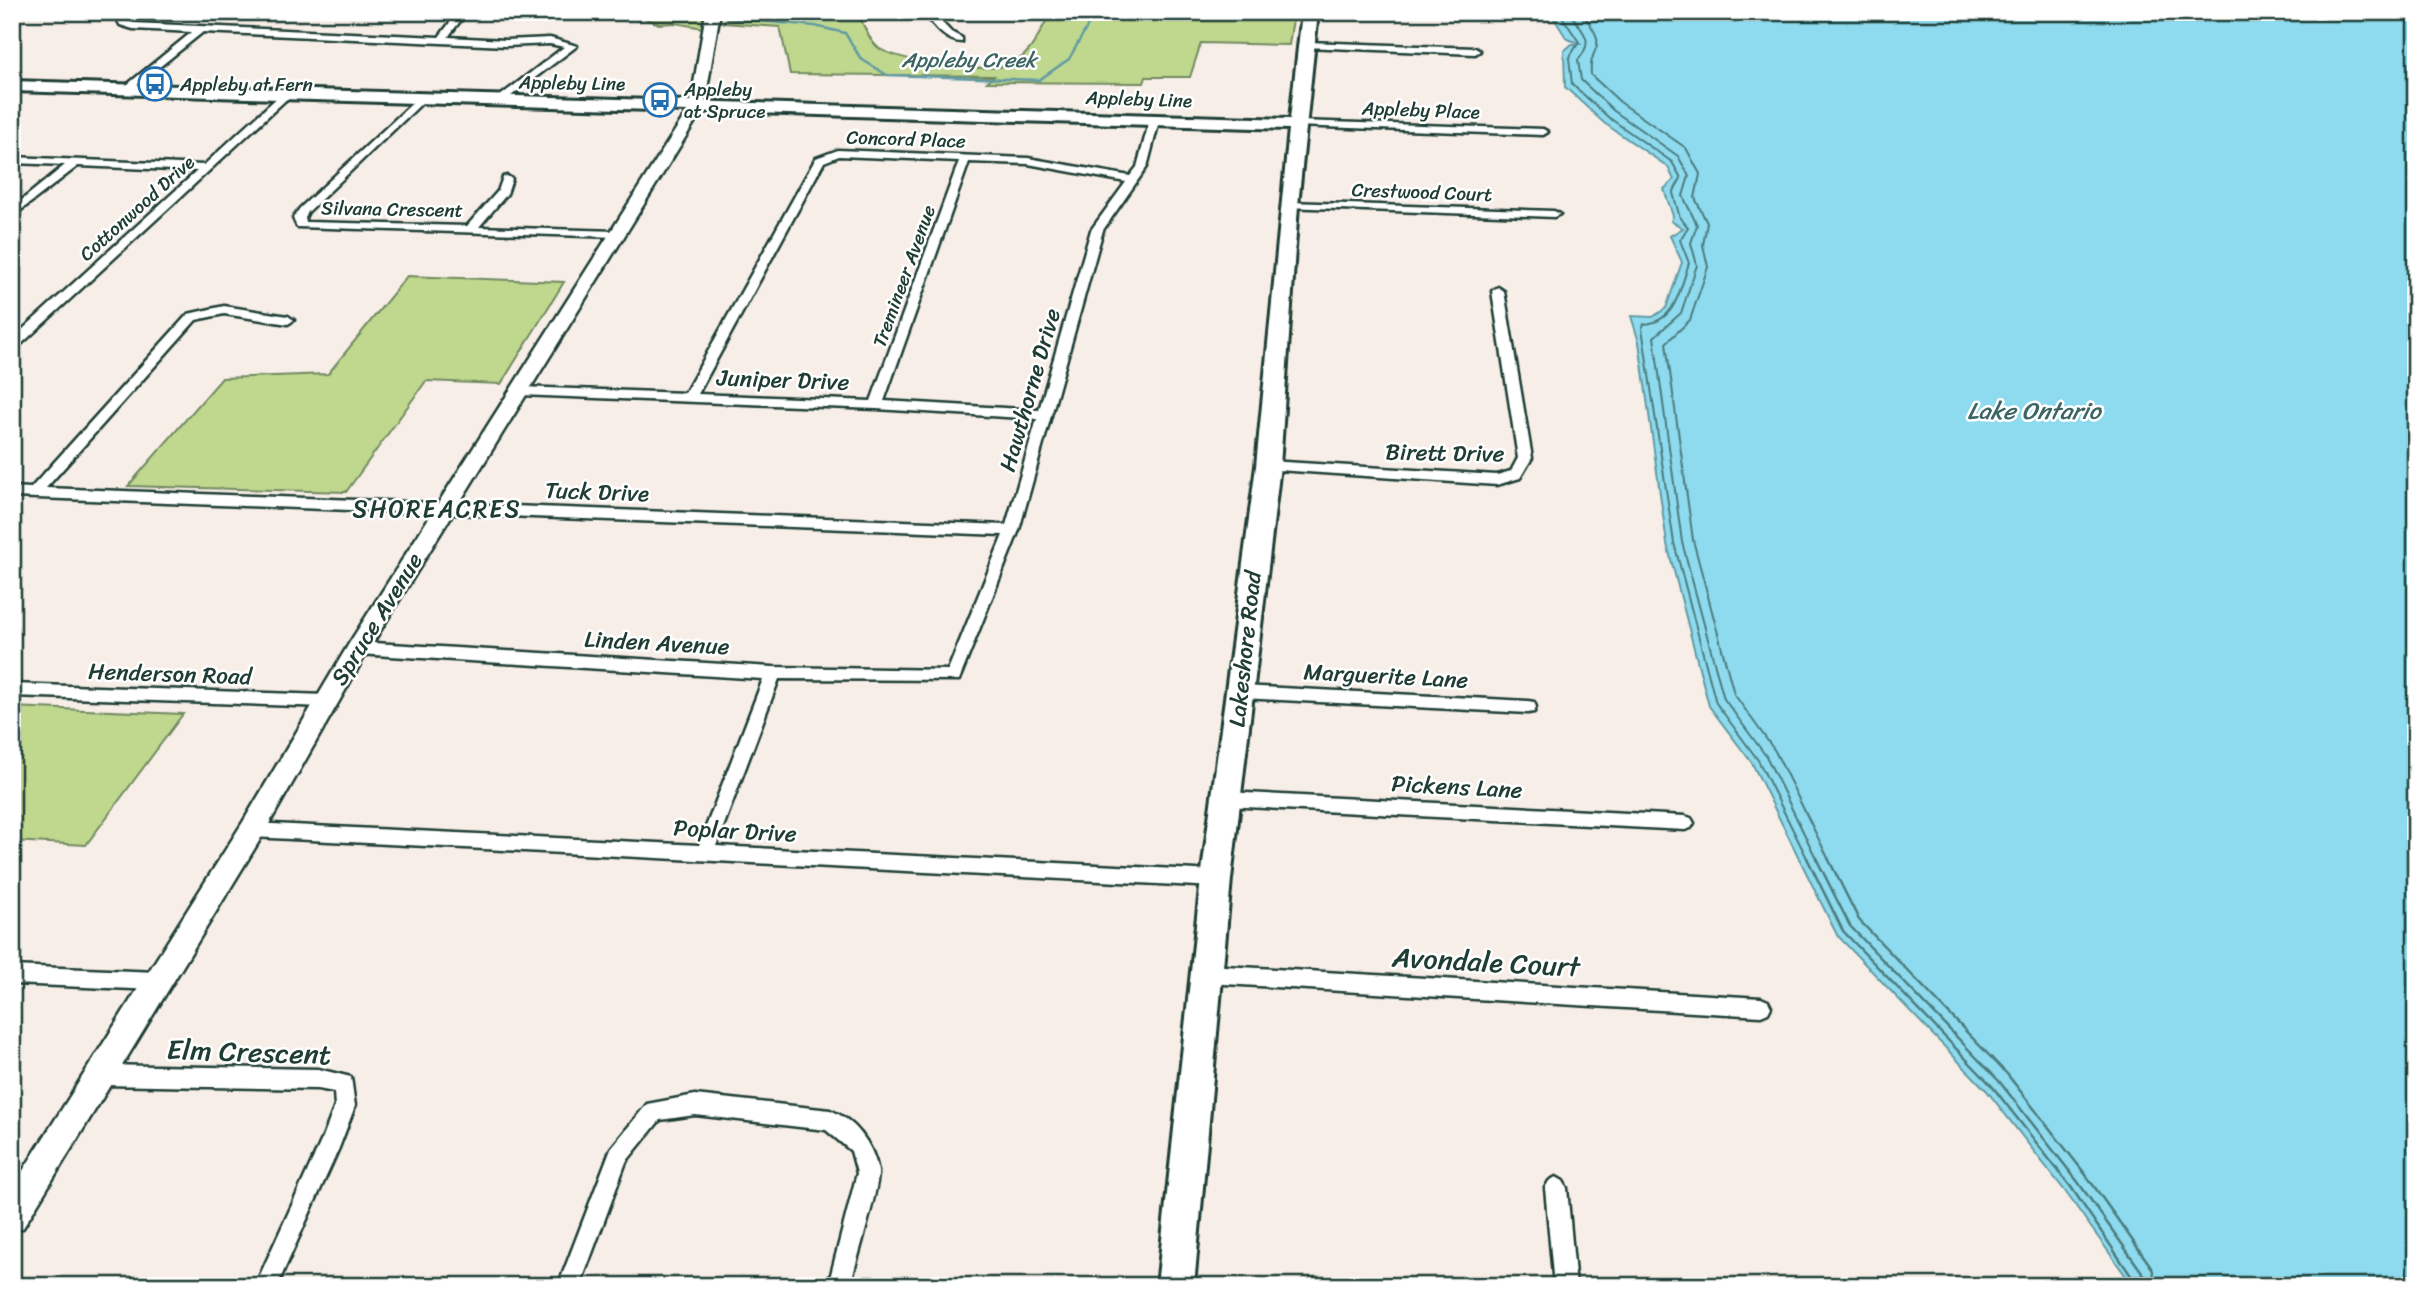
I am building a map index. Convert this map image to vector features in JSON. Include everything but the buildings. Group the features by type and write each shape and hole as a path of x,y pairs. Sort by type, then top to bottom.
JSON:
{"main road":[{"name":"Lakeshore Road","path":"1175,1286 1216,880 1268,466 1289,205 1310,12"},
{"name":"Appleby Line","path":"12,86 1299,124"}],"street":[{"path":"119,12 123,23 133,26 443,38 506,43 550,41 572,46 499,102"},
{"path":"443,38 463,12"},
{"name":"Spruce Avenue","path":"12,1217 252,830 358,648 697,107 713,12"},
{"path":"927,12 948,34 959,40"},
{"path":"127,90 201,29"},
{"path":"1307,45 1475,51"},
{"name":"Cottonwood Drive","path":"12,346 286,95"},
{"name":"Silvana Crescent","path":"420,99 304,210 299,218 301,225 617,234"},
{"name":"Hawthorne Drive","path":"953,676 1012,530 1097,230 1145,162 1154,121"},
{"name":"Appleby Place","path":"1299,124 1542,132"},
{"name":"Concord Place","path":"690,397 820,160 838,153 1028,161 1133,180"},
{"name":"Tremineer Avenue","path":"876,405 965,159"},
{"path":"12,160 206,168"},
{"path":"12,214 76,162"},
{"path":"472,228 503,192 507,179"},
{"name":"Crestwood Court","path":"1289,205 1554,214"},
{"name":"Birett Drive","path":"1268,466 1497,480 1512,478 1520,472 1525,458 1498,290"},
{"path":"36,491 192,317 224,310 288,320"},
{"name":"Juniper Drive","path":"520,391 876,405 1045,415"},
{"name":"Tuck Drive","path":"12,492 1012,530"},
{"name":"Linden Avenue","path":"358,648 773,673 953,676"},
{"path":"704,854 773,673"},
{"name":"Henderson Road","path":"12,690 326,701"},
{"name":"Marguerite Lane","path":"1241,692 1528,706"},
{"name":"Pickens Lane","path":"1226,799 1685,823"},
{"name":"Poplar Drive","path":"252,830 1216,880"},
{"name":"Avondale Court","path":"1207,974 1761,1006"},
{"path":"12,975 157,981"},
{"name":"Elm Crescent","path":"101,1075 318,1079 344,1084 345,1106 332,1141 266,1286"},
{"path":"569,1286 618,1155 654,1111 695,1105 830,1120 859,1145 868,1173 839,1286"},
{"path":"1556,1188 1565,1286"}],"green space":[{"path":"609,12 706,12 703,28 675,23 659,24 642,17"},
{"path":"729,12 857,12 873,42 891,54 946,65 986,68 1002,66 1020,59 1035,41 1051,12 1294,12 1289,45 1201,43 1190,77 1146,77 1144,83 987,82 994,76 790,74 780,27 724,23"},
{"path":"407,276 564,282 501,384 426,381 346,492 128,486 222,378 328,374"},
{"path":"12,707 183,714 86,845 12,841"}],"water":[{"name":"Lake Ontario","path":"1550,12 2416,12 2416,1286 2133,1286 2065,1191 1987,1091 1837,935 1752,763 1709,706 1667,544 1639,342 1631,316 1653,317 1666,308 1682,262 1670,236 1683,228 1671,221 1673,216 1664,189 1674,180 1668,167 1604,123 1565,87 1564,51 1572,44 1582,44 1567,39"}],"waterway":[{"name":"Appleby Creek","path":"688,12 704,15"},
{"name":"Appleby Creek","path":"728,18 815,26 845,33 861,59 887,75 1039,80 1069,59 1091,20 1159,12"}],"place":[{"name":"Appleby at Fern","path":"155,84"},
{"name":"Appleby at Spruce","path":"660,100"}],"district":[{"name":"SHOREACRES","path":"437,509"}]}
